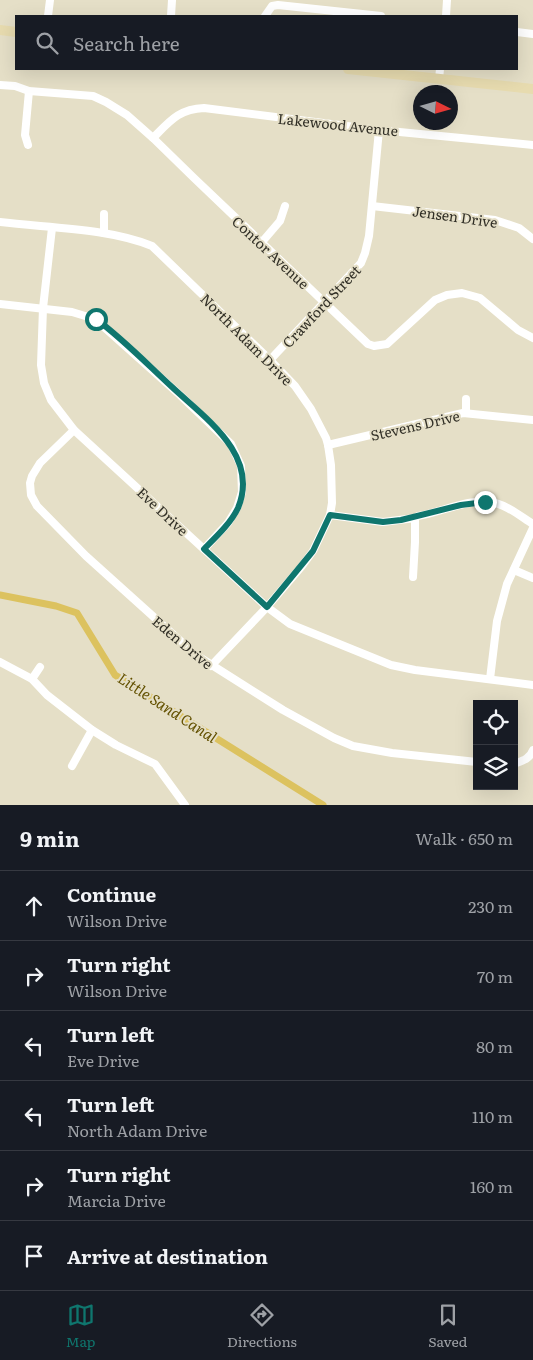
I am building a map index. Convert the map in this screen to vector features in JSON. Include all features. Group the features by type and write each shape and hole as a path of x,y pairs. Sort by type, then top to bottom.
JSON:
{"main road":[{"path":"0,30 15,32"},
{"path":"366,70 439,74 533,89"}],"street":[{"path":"48,15 50,0"},
{"path":"171,15 172,0"},
{"path":"446,15 447,0"},
{"path":"267,15 272,6 278,5 372,15"},
{"path":"518,32 533,34"},
{"name":"Contor Avenue","path":"0,85 15,86 28,90 93,96 127,115 368,344 374,346 387,344 435,300 448,295 462,293 480,298 518,330 533,338"},
{"path":"28,90 24,135 28,145"},
{"name":"Lakewood Avenue","path":"153,138 175,116 192,108 204,108 379,130 533,145"},
{"name":"Crawford Street","path":"270,360 361,263 369,236 379,130"},
{"path":"262,242 280,221 284,206"},
{"name":"Jensen Drive","path":"372,206 495,220 519,228 533,239"},
{"path":"104,214 104,233"},
{"name":"North Adam Drive","path":"0,222 104,233 140,241 152,246 295,386 306,401 328,445 332,480 330,515 313,551 267,607 211,666"},
{"name":"Eve Drive","path":"52,228 43,308 41,356 44,383 51,400 74,430 267,607 290,624 390,664 415,670 533,685"},
{"path":"0,304 72,312 96,319 173,388 231,444 241,466 242,492 238,508 228,523 204,549"},
{"path":"466,399 466,413"},
{"name":"Stevens Drive","path":"328,445 446,416 466,413 533,420"},
{"name":"Eden Drive","path":"74,430 40,463 32,476 30,483 32,495 37,506 86,556 196,656 283,710 334,738 353,746 392,753 473,762"},
{"path":"330,515 383,522 415,518 461,505 492,502 511,510 533,526 507,584 497,621 490,679"},
{"path":"413,577 415,518"},
{"path":"514,570 533,578"},
{"path":"0,662 32,679 47,695 92,730 116,745 155,764 185,805"},
{"path":"32,679 40,667"},
{"path":"72,766 92,730"},
{"path":"518,763 526,760 533,750"}],"waterway":[{"name":"Little Sand Canal","path":"0,595 56,606 77,613 115,675 323,805"}],"route":[{"path":"96,319 106,326 231,444 241,466 242,492 238,508 228,523 204,549 267,607 313,551 330,515 383,522 415,518 461,505 485,502"}]}
